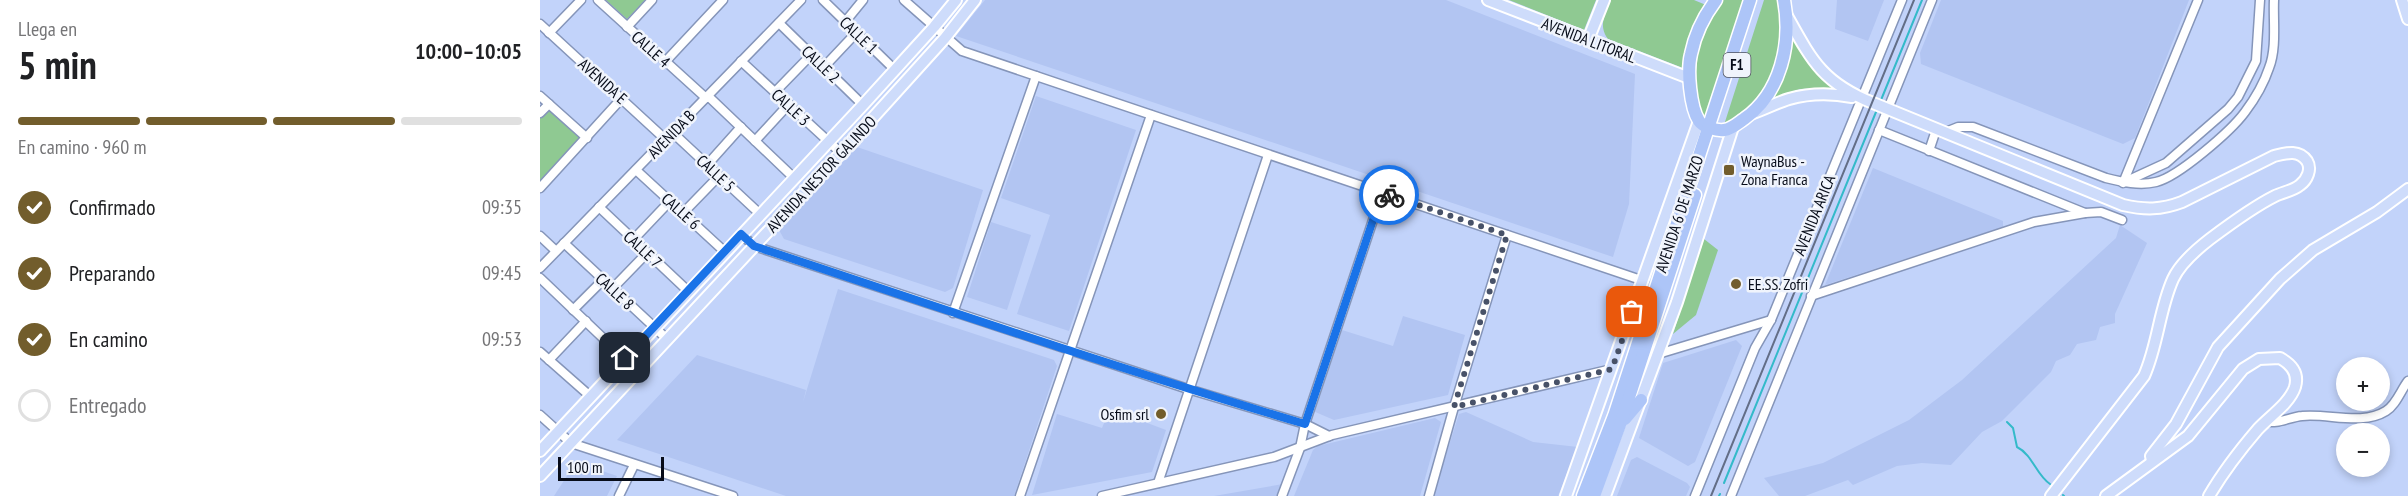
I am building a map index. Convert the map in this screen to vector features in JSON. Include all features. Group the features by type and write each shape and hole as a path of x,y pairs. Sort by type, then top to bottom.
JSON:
{"highway":[{"path":"1716,0 1698,28 1690,55 1691,96 1708,126 1724,130 1734,127"},
{"name":"AVENIDA 6 DE MARZO","path":"1583,496 1614,416 1750,0"},
{"name":"AVENIDA 6 DE MARZO","path":"1594,496 1620,425 1708,126 1759,0"},
{"name":"F1","path":"1734,127 1753,113 1766,97 1781,68 1785,51 1787,16 1784,0"},
{"path":"1620,425 1641,400"}],"main road":[{"name":"AVENIDA NESTOR GALINDO","path":"540,451 863,105 956,0"},
{"name":"AVENIDA NESTOR GALINDO","path":"540,476 841,153 945,38 975,0"},
{"name":"AVENIDA LITORAL","path":"1488,0 1689,78"},
{"path":"1588,40 1604,0"},
{"path":"2402,0 2408,19"},
{"path":"1787,16 1818,68 1835,84 1861,99 1940,131 1957,142 1995,154 2108,200 2151,210 2182,202 2274,156 2298,153 2307,160 2310,168 2307,178 2301,185 2275,196 2210,239 2173,278 2151,360 2144,376 2050,496"},
{"path":"1753,113 1790,99 1813,94 1837,94 1861,99"},
{"name":"AVENIDA 6 DE MARZO","path":"1566,496 1644,281 1708,126"},
{"name":"AVENIDA 6 DE MARZO","path":"1605,496 1677,302 1734,127"},
{"path":"2152,461 2151,456 2156,447 2176,424 2218,347 2229,333 2280,279 2313,250 2377,213 2408,189"},
{"path":"2106,496 2188,436 2243,369 2259,359 2280,358 2294,369 2295,389 2265,421 2209,496"}],"street":[{"path":"549,33 581,0"},
{"name":"CALLE 4","path":"598,0 665,62 741,127 794,178"},
{"path":"627,27 652,0"},
{"path":"665,62 723,0"},
{"name":"AVENIDA B","path":"540,268 801,0"},
{"name":"CALLE 1","path":"823,0 895,70"},
{"path":"845,22 863,0"},
{"path":"904,0 962,51 1644,281"},
{"name":"AVENIDA ARICA","path":"1695,496 1755,348 1771,320 1902,0"},
{"name":"AVENIDA ARICA","path":"1731,496 1932,0"},
{"path":"2123,183 2198,0"},
{"path":"2123,183 2156,170 2166,163 2228,109 2238,97 2256,61 2260,0"},
{"path":"1929,151 1940,131 1958,127 1973,127 2106,178 2123,183 2154,183 2178,172 2229,129 2245,112 2270,67 2273,51 2274,0"},
{"name":"CALLE 2","path":"778,23 863,105"},
{"name":"AVENIDA E","path":"540,24 665,140"},
{"path":"824,67 856,33"},
{"path":"776,92 811,55"},
{"name":"CALLE 3","path":"741,61 841,153"},
{"path":"953,313 1036,76"},
{"path":"540,96 587,138"},
{"path":"540,188 622,98"},
{"path":"540,113 549,104"},
{"path":"755,141 789,105"},
{"path":"1020,496 1151,115"},
{"path":"707,165 741,127"},
{"path":"1879,130 2085,213"},
{"name":"CALLE 5","path":"672,132 760,214"},
{"path":"1158,483 1268,154"},
{"name":"CALLE 6","path":"636,170 726,252"},
{"path":"683,213 719,176"},
{"path":"1282,496 1300,448 1305,424 1382,193"},
{"path":"633,240 670,201"},
{"name":"CALLE 7","path":"599,207 688,291"},
{"path":"1811,296 2034,222 2102,212 2122,220"},
{"path":"741,234 754,246 1188,389 1305,424 1329,436"},
{"path":"1429,496 1507,235"},
{"path":"540,236 556,251"},
{"name":"CALLE 8","path":"564,243 667,339"},
{"path":"613,288 647,254"},
{"path":"540,278 625,358"},
{"path":"573,309 603,280"},
{"path":"1658,354 1771,320"},
{"path":"549,360 586,321"},
{"path":"540,352 590,396"},
{"path":"1102,496 1274,457 1329,436 1612,369"},
{"path":"2265,421 2272,423 2287,418 2306,416 2362,418 2378,415 2388,410 2408,381"},
{"path":"540,415 571,443 733,496"},
{"path":"619,496 634,465"}],"shaded area":[{"path":"985,0 1446,0 1635,74 1629,204 1613,257 956,36"},
{"path":"1837,0 1884,0 1868,41 1835,29"},
{"path":"1941,0 2189,0 2135,138 2123,144 1921,64 1920,53"},
{"path":"1036,96 1136,130 1069,331 1017,314 1050,215 1001,198"},
{"path":"857,147 983,190 953,288 945,292 784,239 779,230"},
{"path":"1873,168 2003,221 2003,227 1825,285"},
{"path":"991,222 1031,235 1007,310 967,297"},
{"path":"2120,225 2147,243 2115,314 2115,323 2100,327 2096,340 2077,344 2070,355 2056,361 2051,372 2002,421 1982,432 1951,465 1922,463 1897,466 1853,485 1848,480 1805,496 1779,496 1764,478 1823,463 1909,420 1962,380 2116,238"},
{"path":"838,289 1054,360 1057,366 1014,496 786,496 617,440 697,355 806,390 803,402"},
{"path":"1403,316 1465,335 1448,395 1334,420 1313,411 1342,330 1393,346"},
{"path":"1736,340 1742,346 1695,462 1688,466 1639,438 1663,363"},
{"path":"1110,409 1166,430 1152,472 1032,495 1057,414 1102,428"},
{"path":"1466,412 1533,442 1578,447 1558,496 1433,496 1459,414"},
{"path":"1435,418 1441,422 1420,496 1294,496 1313,450 1318,446"},
{"path":"1637,457 1687,483 1690,487 1686,496 1617,496 1631,460"},
{"path":"576,462 617,476 607,496 554,496"},
{"path":"1283,484 1278,496 1214,496"}],"green space":[{"path":"606,0 645,0 627,19"},
{"path":"1509,0 1596,0 1584,30"},
{"path":"1611,0 1694,0 1706,5 1687,44 1683,68 1608,39 1603,24"},
{"path":"1722,0 1745,0 1704,119 1696,94 1696,60 1708,24"},
{"path":"1764,0 1779,0 1783,35 1780,58 1763,93 1745,112 1724,125"},
{"path":"1793,34 1815,72 1833,88 1800,89 1769,101 1786,70"},
{"path":"549,107 582,136 540,182 540,117"},
{"path":"1704,239 1718,250 1696,315 1673,334"}],"waterway":[{"path":"1881,100 1922,0"},
{"path":"1724,483 1876,112"},
{"path":"2007,422 2013,428 2017,447 2027,455 2041,476 2050,484"}],"railway":[{"path":"1711,496 1914,0"}],"way so far":[{"path":"1389,195 1507,235 1454,407 1612,369 1632,312"}],"place":[{"name":"WaynaBus - Zona Franca","path":"1729,170"},
{"name":"EE.SS. Zofri","path":"1736,284"},
{"name":"Osfim srl","path":"1161,414"}],"route":[{"path":"625,358 741,234 754,246 1188,389 1305,424 1382,193 1389,195"}]}
